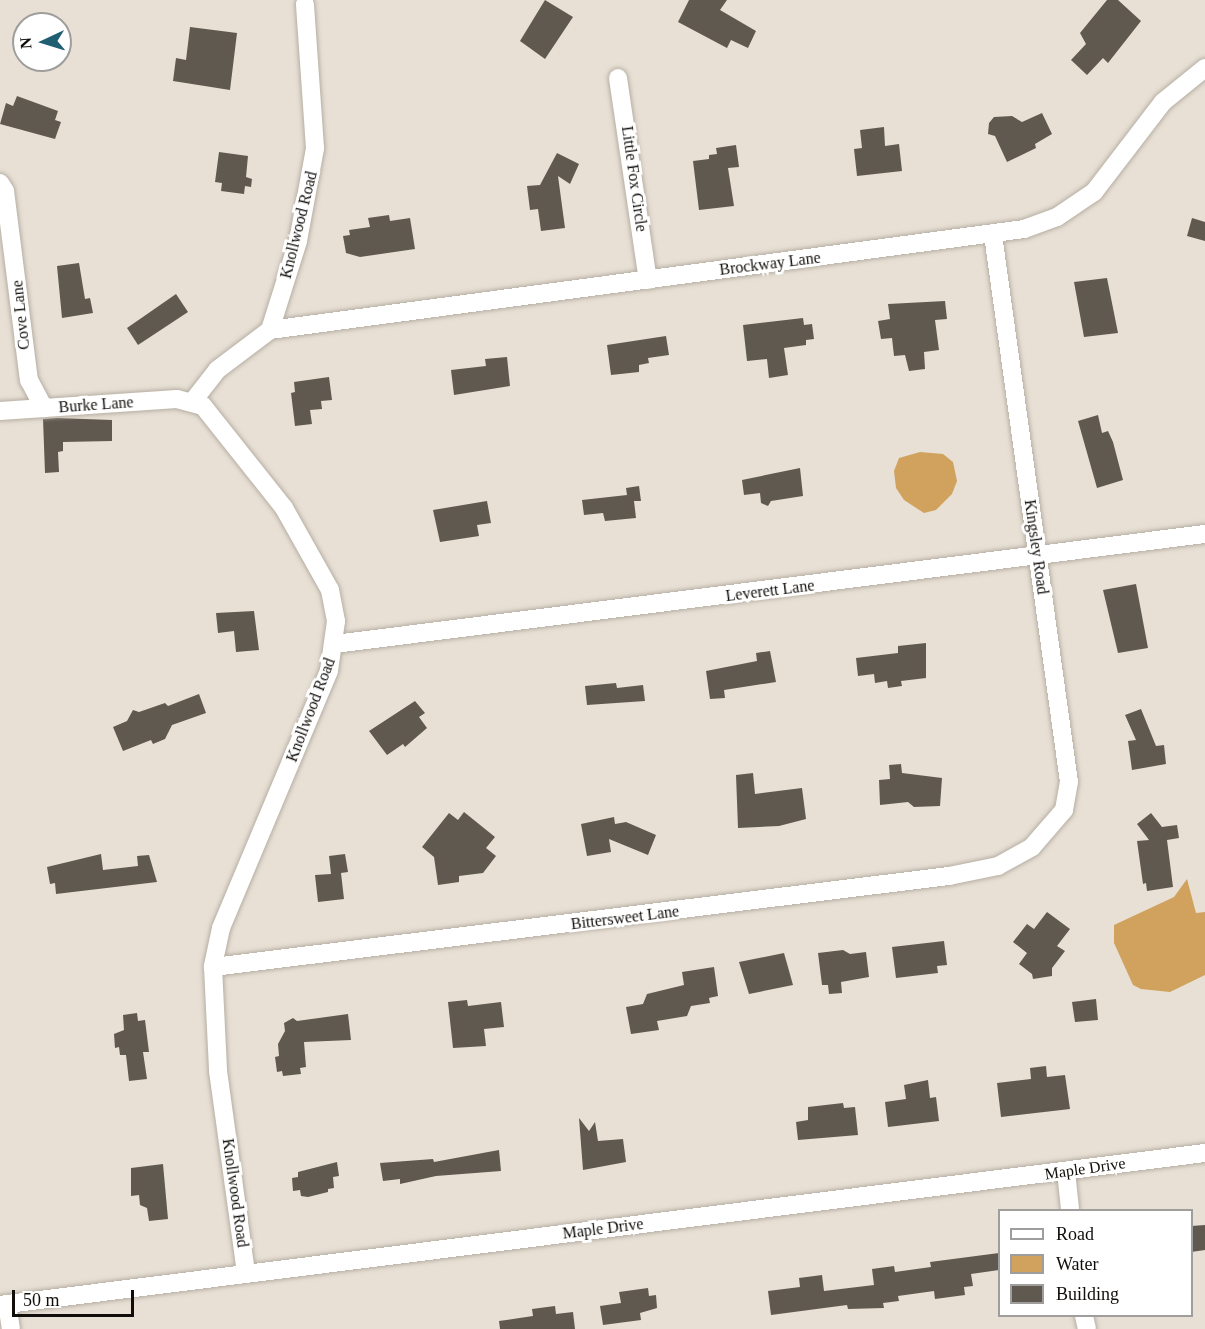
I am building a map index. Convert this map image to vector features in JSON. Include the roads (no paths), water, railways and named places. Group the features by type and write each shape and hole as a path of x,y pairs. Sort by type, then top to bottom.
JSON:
{"street":[{"name":"Knollwood Road","path":"270,330 298,242 313,176 312,68 305,4"},
{"name":"Brockway Lane","path":"270,330 993,235 1057,217 1094,192 1163,102 1205,68"},
{"name":"Little Fox Circle","path":"618,78 648,280"},
{"name":"Cove Lane","path":"0,183 5,191 29,380 44,408"},
{"name":"Kingsley Road","path":"993,235 1069,782 1064,810 1032,847"},
{"path":"193,401 217,370 270,330"},
{"name":"Knollwood Road","path":"193,401 203,406 284,508 323,573 336,621 335,644 329,671 221,928 213,967 218,1071 246,1272"},
{"name":"Burke Lane","path":"0,411 193,401"},
{"name":"Leverett Lane","path":"335,644 1205,534"},
{"name":"Bittersweet Lane","path":"213,967 949,876 998,866 1032,847"},
{"name":"Maple Drive","path":"4,1304 1205,1153"},
{"path":"1066,1171 1070,1209"},
{"path":"4,1304 11,1329"}],"water":[{"path":"920,452 943,454 953,462 957,481 952,494 936,510 924,513 904,500 896,488 894,471 899,458"},
{"path":"1187,879 1196,913 1205,912 1205,975 1170,992 1141,989 1133,985 1114,943 1114,925 1174,897"}]}
